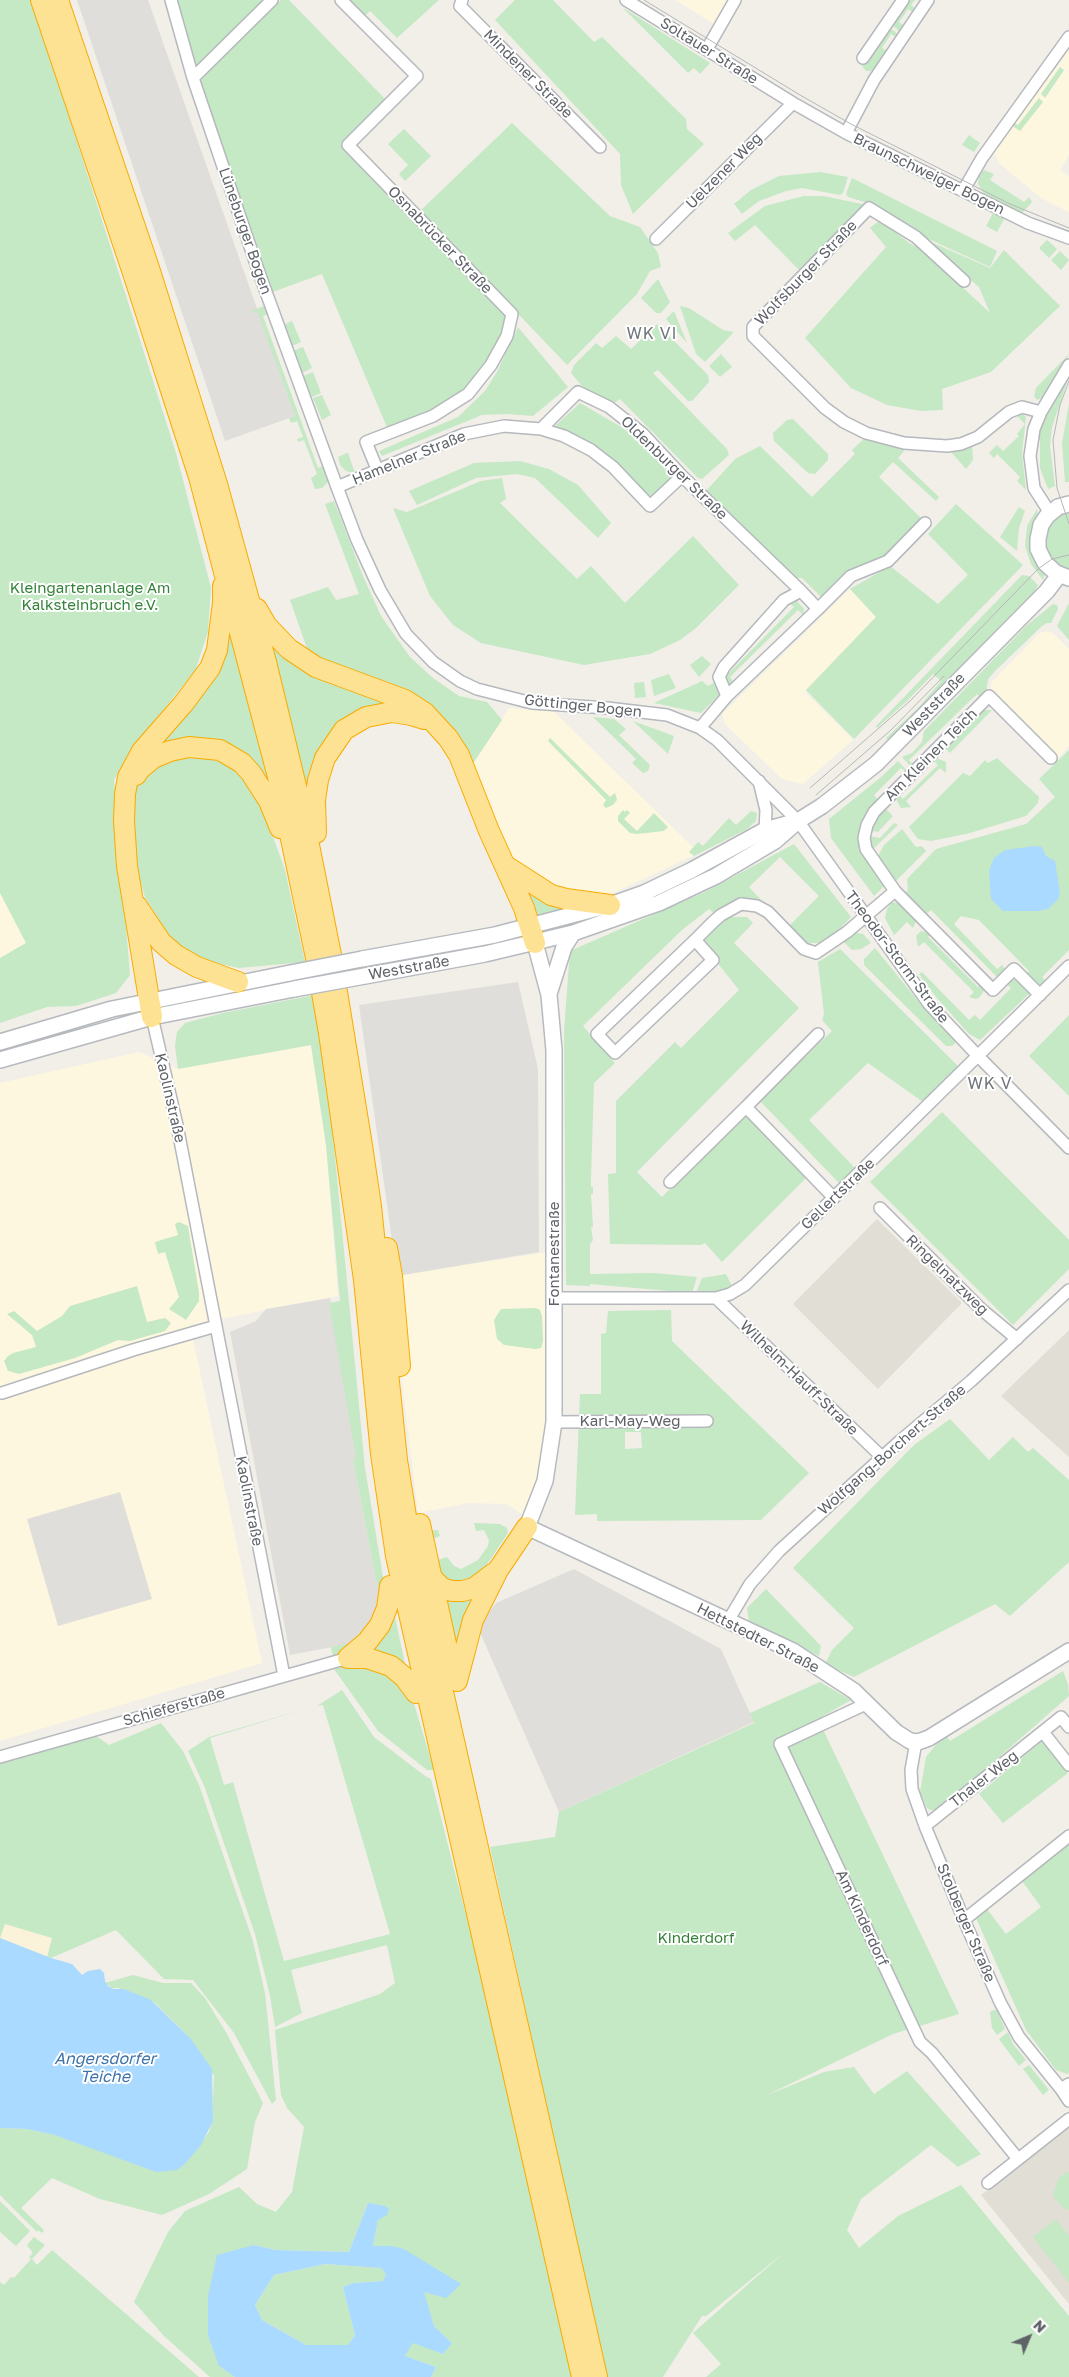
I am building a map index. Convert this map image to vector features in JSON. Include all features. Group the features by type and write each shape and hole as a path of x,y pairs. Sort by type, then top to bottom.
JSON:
{"highway":[{"path":"41,0 171,388 221,554 278,777 299,872 329,1033 364,1280 381,1454 396,1556 582,2377"},
{"path":"58,0 190,394 217,484 289,758 320,898 361,1139 397,1460 410,1545 597,2377"},
{"path":"150,1009 127,866 124,794 128,777 142,751 184,703 210,668 217,650 223,603 221,554"},
{"path":"245,588 267,626 288,650 316,667 405,700 419,708 448,738 459,755 488,832 505,865 533,935"},
{"path":"320,898 315,800 325,758 337,738 344,730 366,717 392,712 411,715 433,723"},
{"path":"124,794 140,769 153,758 170,751 189,747 208,747 231,755 242,763 260,785 269,801 299,872"},
{"path":"505,865 551,894 566,899 610,905"},
{"path":"134,902 161,942 176,955 197,967 238,982"},
{"path":"361,1139 379,1200 392,1276 398,1357 410,1453 430,1576 456,1688 463,1782"},
{"path":"348,1163 345,1235 378,1524 390,1586 416,1693 442,1764"},
{"path":"456,1688 473,1620 498,1570 527,1527"},
{"path":"430,1576 442,1588 452,1592 474,1588 498,1570"},
{"path":"348,1658 368,1642 380,1625 387,1608 390,1586"},
{"path":"348,1658 367,1658 390,1666 404,1676 416,1693"}],"main road":[{"path":"1064,576 1045,563 1038,544 1039,529 1050,512 1069,504"},
{"name":"Weststraße","path":"0,1060 150,1009 238,982 362,959 533,935 573,933 658,903 716,876 769,844 798,821 850,786 889,753 1047,591 1064,576"},
{"name":"Weststraße","path":"0,1042 52,1025 294,989 365,976 533,935 644,893 692,870 765,830 798,821"},
{"path":"549,995 564,947 573,933"},
{"name":"Fontanestraße","path":"527,1527 545,1481 554,1422 554,1050 549,995 533,935"},
{"name":"Hettstedter Straße","path":"527,1527 799,1655 868,1703 900,1735 916,1742"},
{"path":"916,1742 930,1738 1069,1651"}],"street":[{"path":"171,0 193,78 272,0"},
{"name":"Osnabrücker Straße","path":"341,0 418,76 348,146 512,314 507,336 491,365 468,394 433,416 366,442 377,469"},
{"name":"Mindener Straße","path":"462,0 460,6 468,15 600,148"},
{"name":"Soltauer Straße","path":"626,0 793,103"},
{"path":"707,49 735,0"},
{"path":"863,58 903,0"},
{"path":"846,132 874,80 928,0"},
{"path":"963,191 982,158 1069,37"},
{"name":"Lüneburger Bogen","path":"193,78 258,270 337,487"},
{"name":"Braunschweiger Bogen","path":"793,103 846,132 1028,223 1069,238"},
{"name":"Uelzener Weg","path":"656,239 750,143 793,103"},
{"name":"Wolfsburger Straße","path":"964,281 921,242 869,208 753,327 753,336 825,408 844,422 866,434 904,443 954,445 978,437 1009,412 1022,408 1040,412"},
{"path":"1050,512 1034,488 1031,447 1034,429 1040,412 1069,365"},
{"name":"Oldenburger Straße","path":"540,429 578,392 609,407 643,434 682,476 801,591"},
{"name":"Hamelner Straße","path":"337,487 464,434 504,426 540,429 564,436 591,450 613,467 650,506 682,476"},
{"name":"Göttinger Bogen","path":"337,487 358,540 394,617 423,654 460,681 477,689 532,703 607,708 667,715 700,728 717,740 798,821"},
{"path":"700,728 727,696 851,576 888,561 926,523"},
{"path":"727,696 719,677 724,667 784,600 801,591 818,609"},
{"name":"Am Kleinen Teich","path":"1040,995 1014,969 993,990 895,890 866,849 864,838 867,825 878,807 989,696 1051,758"},
{"path":"759,781 766,810 765,830"},
{"name":"Theodor-Storm-Straße","path":"798,821 929,1004 1069,1148"},
{"path":"695,940 713,960 615,1053 598,1034 695,940 721,915 741,904 757,906 764,909 804,949 813,953 836,940 895,890"},
{"name":"Gellertstraße","path":"554,1298 716,1298 730,1294 745,1285 1069,966"},
{"name":"Kaolinstraße","path":"150,1009 177,1125 284,1676"},
{"path":"670,1182 818,1034"},
{"path":"746,1107 834,1198"},
{"name":"Ringelnatzweg","path":"880,1208 981,1309 1017,1339"},
{"name":"Wolfgang-Borchert-Straße","path":"728,1621 750,1584 767,1563 882,1457 1017,1339 1069,1290"},
{"name":"Wilhelm-Hauff-Straße","path":"716,1298 882,1457"},
{"path":"2,1394 133,1350 216,1326"},
{"name":"Karl-May-Weg","path":"554,1422 707,1421"},
{"name":"Schieferstraße","path":"0,1757 348,1658"},
{"name":"Am Kinderdorf","path":"868,1703 780,1744 920,2042 932,2053 1018,2159"},
{"name":"Thaler Weg","path":"925,1826 1061,1717 1069,1727"},
{"path":"1043,1732 1069,1765"},
{"name":"Stolberger Straße","path":"916,1742 911,1783 925,1826 964,1920 1000,2002 1019,2037 1065,2087 1069,2100"},
{"path":"964,1920 1069,1836"},
{"path":"988,2183 1069,2119"}],"shaded area":[{"path":"77,0 148,0 295,416 225,441"},
{"path":"676,0 733,0 717,26"},
{"path":"1069,50 1069,155 1060,170 1069,176 1069,212 1041,198 999,163 994,152"},
{"path":"850,589 876,617 805,692 853,740 803,784 782,779 725,724 722,714"},
{"path":"1046,631 1053,633 1069,649 1069,746 1059,757 991,689 991,683 1038,634"},
{"path":"509,708 553,711 699,853 611,894 581,896 561,892 512,859 470,768"},
{"path":"0,893 26,943 0,958"},
{"path":"518,982 538,1069 539,1252 397,1276 359,1005"},
{"path":"311,1045 326,1145 338,1296 190,1325 262,1663 0,1741 0,1083 139,1052 178,1069"},
{"path":"877,1219 962,1303 878,1389 793,1304"},
{"path":"553,1251 545,1481 526,1517 507,1504 468,1503 418,1513 399,1357 397,1276"},
{"path":"330,1298 359,1459 353,1460 381,1605 359,1642 290,1655 230,1332 256,1321 266,1309"},
{"path":"1069,1330 1069,1457 1001,1396"},
{"path":"120,1492 152,1599 58,1626 27,1519"},
{"path":"574,1569 721,1649 754,1722 559,1812 478,1628 496,1603"},
{"path":"1069,2127 1069,2304 981,2195"}],"green space":[{"name":"Kleingartenanlage Am Kalksteinbruch e.V.","path":"0,0 32,0 176,453 211,588 208,631 196,669 129,753 114,780 130,975 116,993 76,1006 47,1007 0,1023 0,958 26,943 0,893"},
{"path":"171,0 269,0 201,70 281,0 289,0 389,103 348,145 512,314 507,336 467,395 389,432 322,274 267,294"},
{"path":"348,0 439,0 397,38 370,11 364,17"},
{"path":"515,0 553,0 594,42 602,37 686,119 687,129 704,144 633,214 621,185 620,154 495,20"},
{"path":"907,0 915,0 911,5 916,9 914,13 908,9 899,22 904,26 899,31 892,25"},
{"path":"622,7 710,63 700,74 694,68 688,73"},
{"path":"890,28 899,35 897,38 891,34 882,48 887,51 874,71 866,71 862,66 862,62"},
{"path":"1060,67 1064,70 1045,98 1041,94"},
{"path":"1039,98 1043,102 1020,131 1011,125 1013,122 1018,125"},
{"path":"512,123 610,216 640,227 658,253 661,267 650,271 637,294 567,365 420,211"},
{"path":"404,129 431,156 405,181 399,174 408,165 388,144"},
{"path":"969,135 980,143 974,152 962,145"},
{"path":"984,170 994,174 990,180 1024,202 1029,197 1032,202 1022,213 986,197 978,184 979,176"},
{"path":"820,172 848,177 843,193 840,195 802,188 786,191 759,201 742,214 734,204 751,190 779,176"},
{"path":"852,178 997,251 990,267 922,236 868,203 848,197 846,194"},
{"path":"804,196 823,196 867,205 922,238 990,268 1004,250 1060,306 991,372 942,389 943,410 921,411 887,405 851,388 805,338 886,247 870,228 880,220 909,243 923,250 990,313 979,287 921,239 869,208 799,270 755,225 735,241 728,233 765,206"},
{"path":"993,213 1004,219 997,232 986,226"},
{"path":"1047,240 1057,249 1049,258 1039,248"},
{"path":"1060,251 1069,260 1061,270 1051,260"},
{"path":"658,279 670,302 661,313 656,313 641,298"},
{"path":"264,306 270,314 263,316 318,468 323,466 329,481 322,488 315,489 311,478 317,474 304,440 298,442 297,439 303,437 297,421 291,423 289,418 295,416 257,311 250,314 251,311"},
{"path":"680,306 689,308 723,330 734,332 705,362 696,354"},
{"path":"674,311 687,343 666,319"},
{"path":"292,321 301,342 292,346 283,325"},
{"path":"657,324 708,375 709,382 692,401 688,401 658,370 653,373 727,449 729,455 702,479 698,478 620,399 613,404 582,386 571,373 574,365 596,343 602,348 616,336 631,349"},
{"path":"518,327 568,387 533,416 482,415 382,456 379,451 458,417 485,391 497,372"},
{"path":"303,347 312,368 302,373 293,351"},
{"path":"721,354 732,367 720,377 709,366"},
{"path":"1069,354 1046,396 1037,400 1034,396 1036,388"},
{"path":"313,372 321,393 312,397 303,376"},
{"path":"1069,376 1052,427 1050,446 1055,486 1048,489 1040,468 1040,441 1037,435 1046,415"},
{"path":"322,395 331,415 322,420 313,398"},
{"path":"580,403 623,428 649,451 672,477 649,498 598,448 554,427"},
{"path":"1069,404 1069,482 1065,482 1062,443"},
{"path":"1015,414 1022,414 1026,417 1022,453 1026,490 1017,481 1020,477 997,454 994,458 989,453 997,445 1003,451 1019,436 1017,434 1025,424"},
{"path":"793,419 828,454 828,460 815,474 808,473 774,441 773,433 787,420"},
{"path":"866,437 900,447 904,451 898,458 939,497 936,501 893,462 879,477 921,518 880,561 848,571 823,599 802,578 795,578 706,491 735,459 760,446 812,497 855,454 852,450"},
{"path":"972,445 973,460 966,469 951,452"},
{"path":"348,453 355,473 346,471 340,465 338,457"},
{"path":"520,461 549,469 578,485 611,523 598,538 535,478 517,474 476,478 417,505 409,491 474,463"},
{"path":"502,478 506,499 500,503 577,579 591,566 625,603 693,536 739,585 696,628 680,640 650,654 584,665 481,643 453,625 430,596 393,508 407,512 481,481"},
{"path":"334,501 363,576 381,616 410,657 433,678 459,696 487,702 502,720 470,768 457,733 420,697 389,682 361,675 309,654 290,600 328,587 336,600 359,594 325,504"},
{"path":"956,504 1023,565 854,739 806,690 876,617 850,589 890,566 938,604 968,575 928,534"},
{"path":"1019,507 1025,511 1019,528 1017,551 1000,537"},
{"path":"1069,508 1069,573 1064,572 1046,555 1042,535 1046,525"},
{"path":"1037,509 1045,572 1043,580 1031,564 1025,546 1027,526"},
{"path":"1022,575 1029,576 1038,585 1035,591 888,740 886,738 919,707 941,681 933,674 907,701 877,728 876,726"},
{"path":"796,600 804,609 803,615 798,610 730,677 734,683 726,686 723,672 727,675 794,607 790,603"},
{"path":"1069,603 1069,640 1057,626"},
{"path":"1053,604 1057,605 1058,609 1051,623 1042,626 996,670 988,679 986,694 982,699 977,694 909,760 914,766 912,768 902,757 912,753 922,742 924,731 1027,625"},
{"path":"226,608 278,814 242,757 161,749 157,738 189,705"},
{"path":"262,625 398,702 342,724 311,832"},
{"path":"702,656 711,664 699,677 690,665"},
{"path":"669,674 676,688 654,696 651,680"},
{"path":"702,681 708,686 715,682 719,695 701,713 654,703"},
{"path":"644,682 646,697 635,698 634,683"},
{"path":"983,710 992,710 950,753 947,750 949,743"},
{"path":"593,717 614,719 626,729 619,735 650,765 648,771 643,773 632,763 636,759"},
{"path":"633,721 674,736 668,754"},
{"path":"550,738 610,797 615,793 617,800 613,805 606,808 603,805 606,800 548,741"},
{"path":"1069,750 1069,950 1042,977 1047,982 1036,986 1025,976 1029,971 979,920 961,916 954,924 997,969 1002,965 1005,969 998,978 931,910 925,915 905,894 908,890 907,879 936,849 1026,824 1055,797 1039,779"},
{"path":"177,757 208,757 242,771 268,823 285,870 305,962 239,968 202,960 170,937 145,897 127,840 130,792 151,768"},
{"path":"936,758 946,762 946,773 940,768 906,801 911,807 901,808 897,801 898,794 903,799 938,765 933,760"},
{"path":"997,758 1039,797 1038,803 1026,816 970,833 931,841 918,839 909,827 963,773 970,776 985,760 988,763"},
{"path":"898,761 908,772 901,768 874,795 879,801 861,828 885,885 874,896 831,838 829,819"},
{"path":"881,809 886,809 893,816 878,832 869,830"},
{"path":"623,810 625,812 627,810 630,813 624,819 637,831 654,813 668,827 664,831 630,833 618,821 618,816"},
{"path":"751,811 757,813 756,821 747,829 694,856 689,852 698,842 703,846 729,818 736,825"},
{"path":"894,823 898,825 872,850 868,836 880,838"},
{"path":"902,829 916,847 922,846 926,851 895,882 877,858 884,845"},
{"path":"794,844 851,917 826,943 805,943 788,927 819,896 780,857 749,887 761,900 759,904 716,915 709,909 682,930 583,1026 615,1063 594,1083 591,1178 591,1187 593,1187 593,1194 591,1194 593,1227 591,1227 593,1240 590,1244 590,1274 654,1273 697,1277 692,1293 590,1284 590,1286 566,1285 564,1031 570,951 705,892"},
{"path":"524,889 581,905 540,918"},
{"path":"892,902 902,905 917,919 913,928 907,922 894,935 885,918 887,909"},
{"path":"726,917 747,917 753,923 734,943 799,1008 637,1172 662,1197 744,1114 806,1178 722,1262 705,1243 701,1245 610,1244 608,1174 616,1173 616,1101 675,1042 681,1048 739,990 700,941"},
{"path":"921,931 932,933 928,937 978,987 982,983 985,989 980,997 976,999 969,997 974,992 924,942 918,947 916,936"},
{"path":"856,933 863,934 871,943 861,949 852,950 843,941"},
{"path":"875,948 923,1007 957,1041 952,1046 946,1046 864,965 864,959"},
{"path":"840,949 960,1068 923,1102 868,1063 809,1120 855,1168 839,1183 760,1101 832,1031 822,1020 824,1014 818,962"},
{"path":"922,972 969,1020 975,1015 980,1020 1011,988 1006,983 1009,980 1018,980 1030,993 980,1040 969,1034 936,997 919,974"},
{"path":"314,995 331,1116 365,1468 385,1589 382,1614 369,1636 356,1647 333,1656 331,1647 359,1641 368,1633 381,1605 353,1460 356,1457 329,1303 340,1301 326,1145 311,1045 178,1069 175,1046 177,1032 185,1023 223,1013"},
{"path":"1069,1015 1069,1096 1029,1056"},
{"path":"942,1112 1069,1240 1069,1269 1013,1325 870,1182"},
{"path":"179,1222 188,1226 199,1293 199,1301 186,1320 169,1309 179,1297 165,1252 158,1254 155,1242 178,1235 175,1224"},
{"path":"726,1274 733,1288 695,1295 702,1278"},
{"path":"137,1286 147,1322 165,1318 171,1323 165,1331 130,1341 118,1340 75,1358 19,1374 8,1371 4,1361 8,1356 36,1347 32,1335 7,1314 14,1311 37,1331 62,1316 70,1306"},
{"path":"536,1308 540,1310 542,1316 543,1341 541,1348 504,1345 497,1339 494,1320 501,1309"},
{"path":"671,1310 672,1341 809,1473 761,1520 597,1521 597,1514 575,1515 580,1394 601,1394 601,1334 606,1333 608,1311","holes":["625,1432 641,1432 642,1448 625,1449"]},
{"path":"950,1419 989,1460 1013,1437 1028,1452 1033,1448 1069,1480 1069,1562 1010,1616 995,1604 854,1677 825,1664 832,1650 854,1628 793,1568 914,1445"},
{"path":"474,1523 500,1524 507,1528 508,1533 480,1575 471,1584 441,1582 426,1531 438,1530 440,1536 432,1539 438,1560 447,1557 454,1566 461,1569 478,1560 488,1546 489,1540 484,1530 476,1531"},
{"path":"476,1589 455,1668 441,1591"},
{"path":"766,1589 821,1646 819,1656 749,1621 747,1608"},
{"path":"393,1608 407,1673 364,1650"},
{"path":"351,1662 378,1663 412,1697 434,1770 427,1770 378,1731 334,1669 336,1666"},
{"path":"1063,1671 1068,1684 1069,1696 949,1801 936,1810 927,1808 920,1792 926,1757 935,1746 946,1735 950,1741"},
{"name":"Kinderdorf","path":"820,1682 851,1700 818,1719 959,2014 893,2034 765,2096 824,2072 854,2067 874,2094 907,2071 981,2154 958,2167 931,2145 861,2199 847,2230 859,2248 898,2216 961,2185 1069,2316 1069,2377 706,2377 721,2364 693,2333 786,2251 706,2316 702,2316 663,2377 606,2377 490,1847 555,1837 559,1812 754,1723 750,1713"},
{"path":"342,1690 374,1737 431,1779 501,2052 575,2377 431,2377 436,2367 405,2356 413,2342 443,2354 452,2343 434,2326 423,2292 392,2246 373,2246 378,2220 368,2203 349,2252 275,2250 254,2245 219,2366 235,2377 210,2377 164,2336 134,2302 168,2232 185,2211 239,2187 257,2204 276,2212 292,2192 304,2127 287,2108 281,2095 275,2030 380,1994 395,1983 387,1945 291,1970 302,2013 275,2027 270,1996 255,1934 205,1788 188,1751 209,1737 308,1708 210,1738 224,1785 233,1782 284,1961 390,1934 323,1705 317,1706"},
{"path":"161,1723 183,1751 199,1785 253,1941 265,1993 276,2100 272,2104 234,2033 193,1980 164,1979 116,1930 51,1958 0,1938 0,1764 96,1736 109,1745"},
{"path":"1042,1741 1068,1773 1003,1823 979,1794"},
{"path":"1069,1843 1069,2073 1067,2074 1056,2070 1026,2030 976,1918 987,1909 1006,1934 1041,1907 1022,1881"},
{"path":"133,1975 163,1983 191,1983 205,1998 227,2034 263,2103 255,2122 247,2169 209,2194 162,2215 100,2199 52,2178 21,2208 44,2230 42,2233 38,2230 37,2232 0,2195 0,2128 27,2129 55,2135 93,2148 185,2164 209,2132 212,2121 214,2076 186,2034 154,2002 118,1988 112,1988 105,1983"},
{"path":"997,2010 1005,2029 997,2035 992,2028 990,2012"},
{"path":"1008,2032 1013,2044 1026,2060 1019,2066 999,2039"},
{"path":"1029,2065 1049,2090 1043,2095 1023,2069"},
{"path":"1069,2172 1069,2210 1062,2207 1053,2196 1058,2179"},
{"path":"0,2201 30,2231 16,2246 0,2232"},
{"path":"1056,2219 1069,2236 1069,2283 1033,2237"},
{"path":"34,2237 45,2245 32,2259 37,2265 52,2250 199,2377 0,2377 0,2282 4,2285 11,2277 14,2278 31,2259 29,2257 33,2253 27,2245"},
{"path":"325,2264 381,2268 386,2274 383,2281 353,2283 343,2287 355,2335 348,2345 306,2345 262,2320 255,2305 274,2275"}],"sand":[{"path":"5,1924 52,1938 47,1957 0,1938"}],"water":[{"path":"1035,846 1042,847 1046,856 1055,861 1060,893 1058,899 1048,909 1037,911 1003,911 991,899 989,871 994,858 1005,850"},
{"name":"Angersdorfer Teiche","path":"0,1938 72,1964 82,1975 88,1971 100,1969 104,1973 108,1986 114,1989 124,1989 151,2000 191,2039 212,2069 213,2121 201,2145 185,2164 177,2170 156,2172 55,2135 27,2129 0,2128"},
{"path":"368,2203 385,2206 389,2209 387,2215 378,2220 373,2246 392,2246 404,2249 461,2284 446,2298 424,2292 434,2326 452,2343 443,2354 413,2343 405,2356 436,2367 431,2377 235,2377 219,2366 208,2335 208,2296 217,2255 254,2245 275,2250 349,2252","holes":["325,2264 381,2268 386,2274 383,2281 353,2283 343,2287 355,2335 348,2345 306,2345 262,2320 255,2305 274,2275"]}],"tram line":[{"path":"644,0 851,124 1010,204 1069,228"},
{"path":"1069,381 1060,405 1053,440 1057,488 1069,524"},
{"path":"810,788 910,701 1038,569 1052,559 1069,555"},
{"path":"816,795 891,730 944,676"}],"district":[{"name":"WK VI","path":"652,334"},
{"name":"WK V","path":"990,1084"}]}
